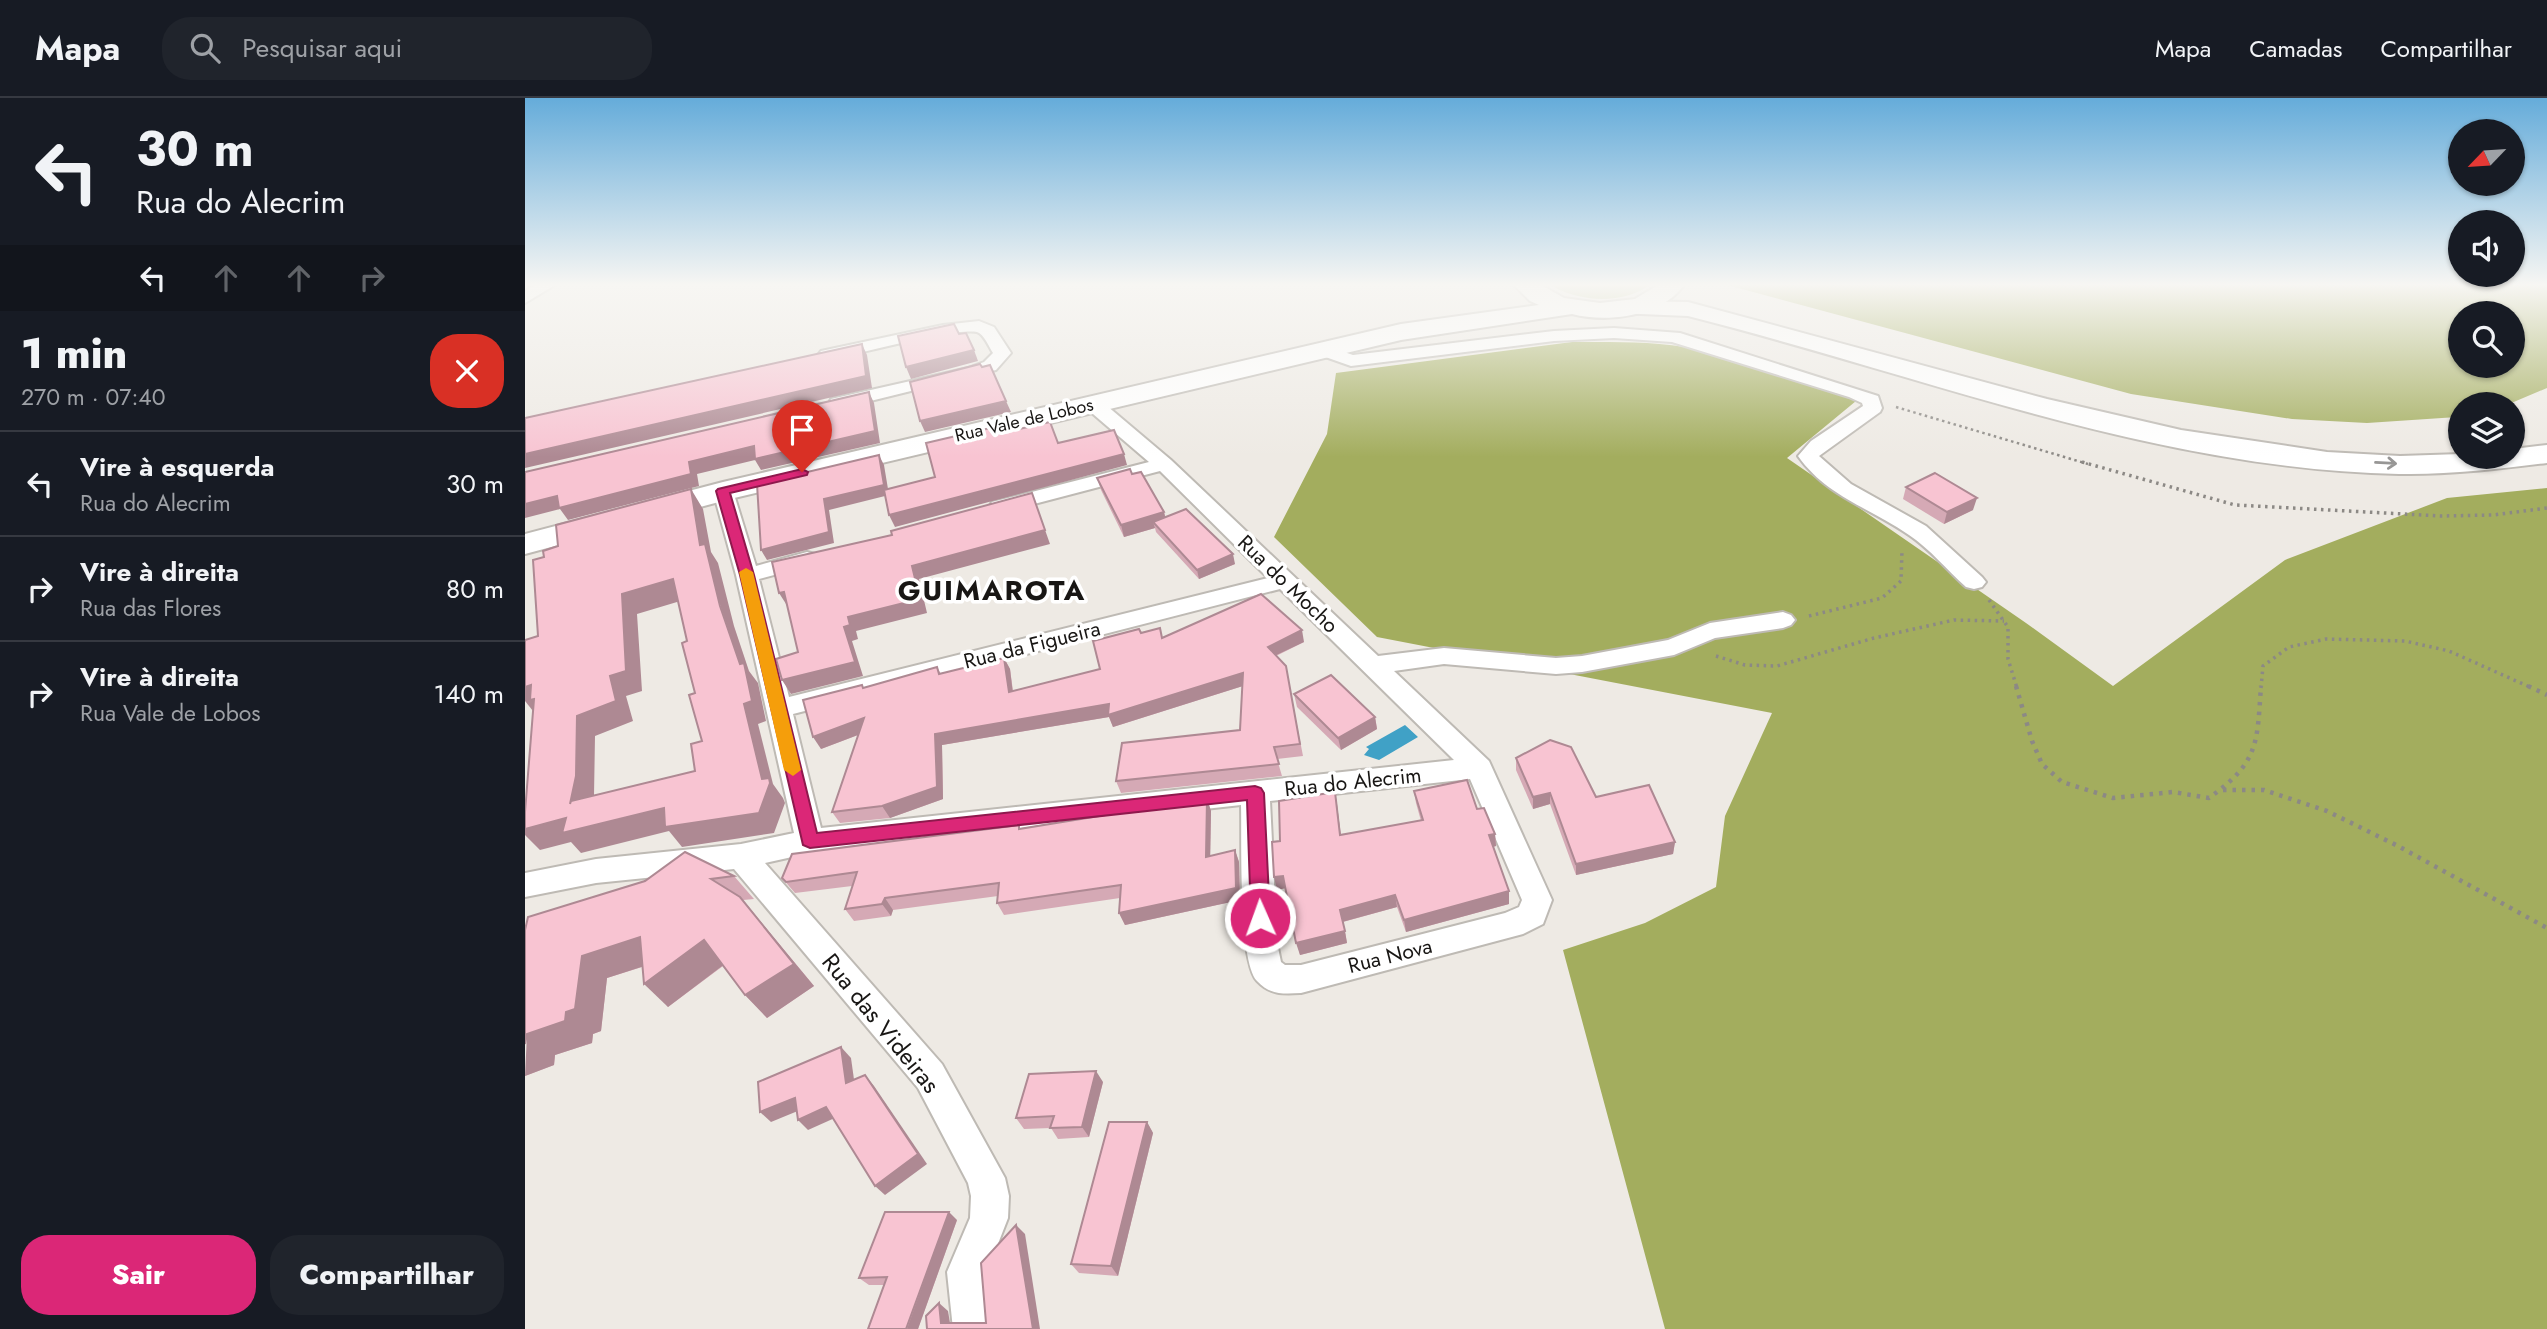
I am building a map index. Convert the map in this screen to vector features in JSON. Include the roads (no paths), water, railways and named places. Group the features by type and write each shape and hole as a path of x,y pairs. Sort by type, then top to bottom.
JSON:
{"main road":[{"name":"Rua Vale de Lobos","path":"525,544 723,491 1356,342"},
{"path":"1812,342 2101,422 2250,451 2323,460 2424,464 2504,460 2547,453"},
{"path":"1872,342 2081,400 2162,419 2245,434 2325,441 2448,442"},
{"path":"2525,434 2547,429"}],"street":[{"path":"807,360 887,342"},
{"path":"824,407 990,366 999,360 1002,354 995,342"},
{"path":"1323,350 1351,361 1502,342"},
{"path":"1693,342 1778,367 1871,400 1873,408 1818,445 1808,456 1818,470 1919,532 1974,582"},
{"name":"Rua do Mocho","path":"1093,404 1164,464 1479,768"},
{"path":"975,514 1164,464"},
{"path":"723,491 747,575 810,841"},
{"path":"747,575 828,553"},
{"name":"Rua da Figueira","path":"778,709 1285,581"},
{"path":"1373,665 1444,656 1556,666 1582,664 1674,647 1710,631 1783,620"},
{"name":"Rua Nova","path":"1255,793 1261,943 1266,969 1278,980 1301,979 1513,925 1532,915 1537,900 1479,768"},
{"name":"Rua do Alecrim","path":"525,885 596,871 741,856 810,841 1479,768"},
{"name":"Rua das Videiras","path":"741,856 930,1076 986,1178 991,1196 989,1218 967,1272 973,1329"}],"water":[{"path":"1405,725 1418,737 1379,760 1364,755 1369,749 1366,747"}],"district":[{"name":"GUIMAROTA","path":"992,590"}]}
